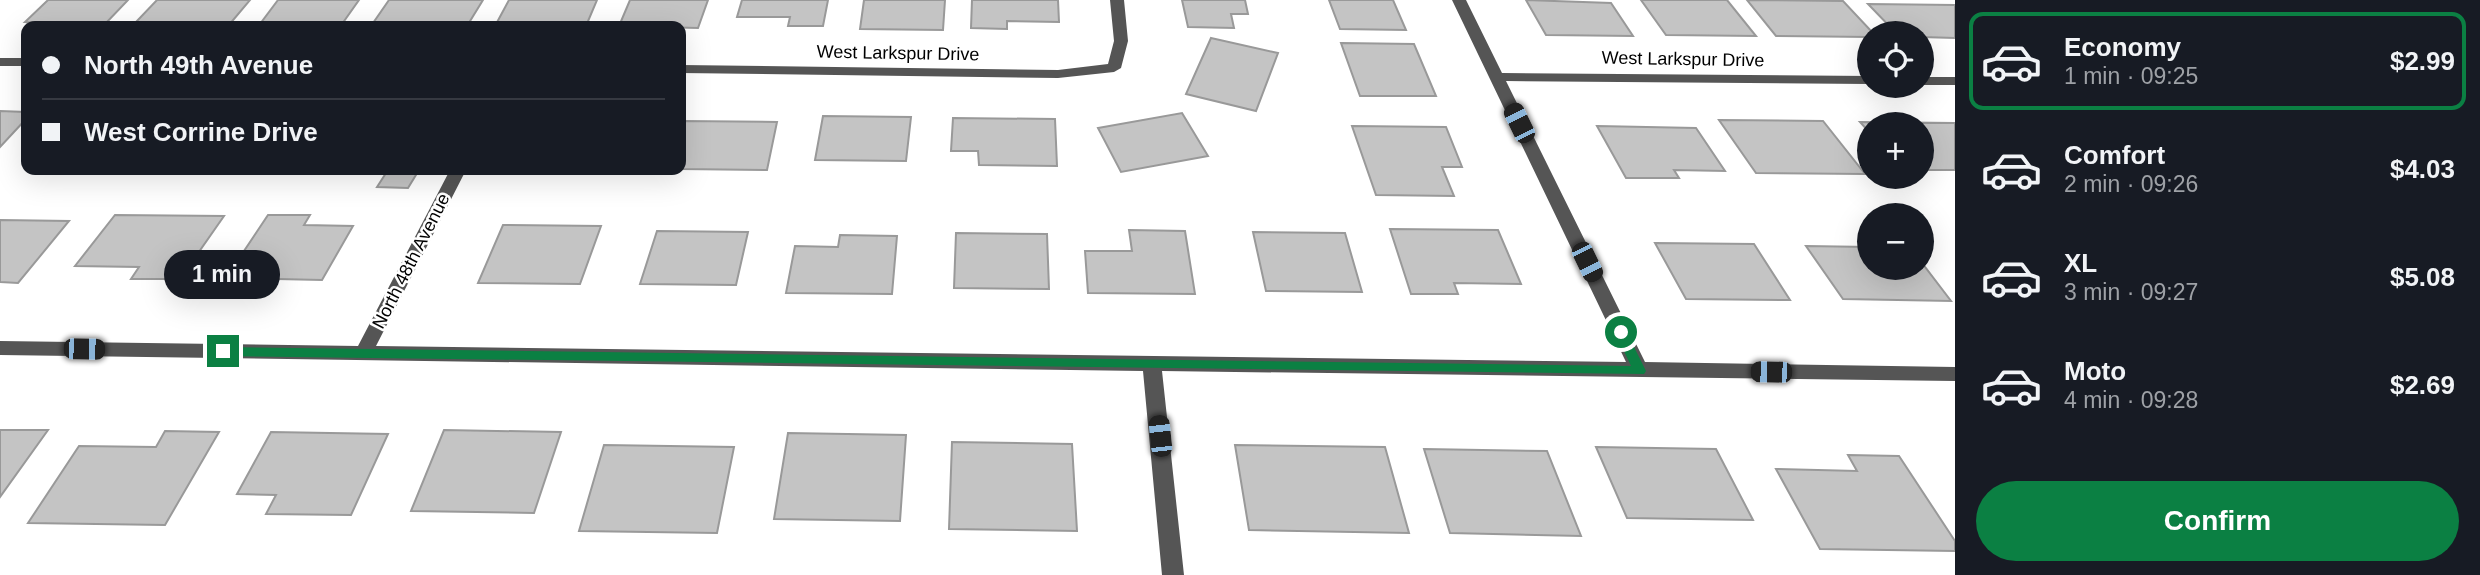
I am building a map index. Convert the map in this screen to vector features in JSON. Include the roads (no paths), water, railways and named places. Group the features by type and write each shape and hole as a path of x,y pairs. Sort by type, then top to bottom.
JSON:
{"street":[{"name":"West Larkspur Drive","path":"686,69 1058,74 1114,68 1121,41 1117,0"},
{"path":"1459,0 1640,371"},
{"path":"0,62 21,62"},
{"name":"West Larkspur Drive","path":"1497,77 1857,80"},
{"path":"1934,81 1955,81"},
{"name":"North 48th Avenue","path":"363,353 455,175"},
{"path":"0,348 1955,374"},
{"path":"1152,363 1173,575"}]}
